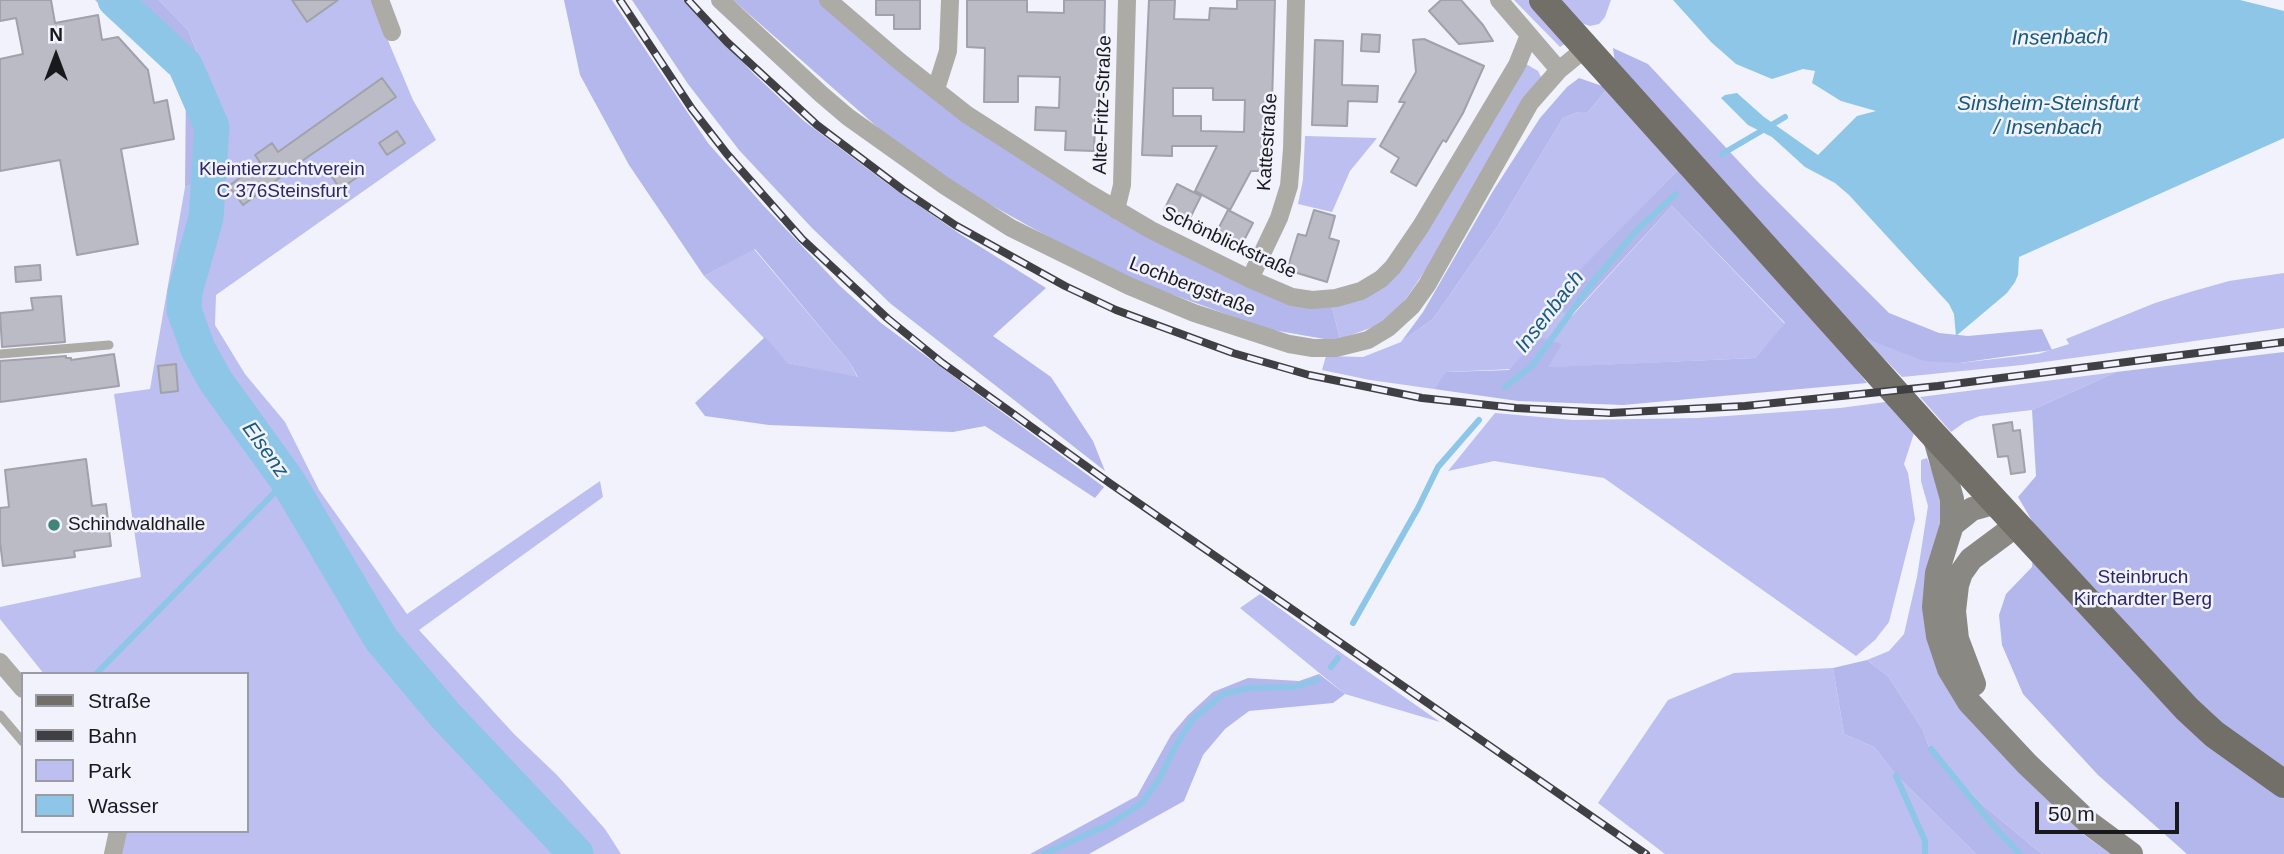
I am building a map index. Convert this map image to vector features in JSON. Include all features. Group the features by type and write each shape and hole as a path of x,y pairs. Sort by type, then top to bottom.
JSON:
{"main road":[{"path":"1543,0 1934,435 2187,709 2214,734 2284,785"},
{"path":"1934,435 1950,488 1952,525 1941,556 1935,591 1938,636 1949,669 1969,702 2015,750 2089,822 2131,854"},
{"path":"1952,525 1972,509 1997,502"},
{"path":"2015,750 1978,693 1967,668 1957,639 1954,611 1957,586 1965,566 1979,552 2018,524"}],"street":[{"path":"380,0 392,32"},
{"name":"Lochbergstraße","path":"720,0 848,117 945,186 1011,228 1108,276 1194,313 1289,344 1313,348 1336,348 1368,340 1388,328 1412,306 1427,285 1530,103 1559,70 1586,48"},
{"name":"Schönblickstraße","path":"828,0 966,114 1116,210 1250,279 1292,297 1322,300 1350,295 1381,279 1403,254 1517,65 1529,35"},
{"path":"936,89 948,51 950,0"},
{"name":"Alte-Fritz-Straße","path":"1116,210 1122,185 1127,0"},
{"name":"Kattestraße","path":"1250,279 1279,218 1289,186 1296,0"},
{"path":"1499,0 1559,70"},
{"path":"0,662 21,687"},
{"path":"113,854 118,833"}],"lane":[{"path":"0,354 109,345"},
{"path":"0,715 21,740"}],"green space":[{"path":"95,0 159,0 188,30 215,97 225,137 224,170 185,187 186,86"},
{"name":"Kleintierzuchtverein C 376Steinsfurt","path":"159,0 377,0 389,43 413,100 436,140 216,295 215,325 245,374 285,422 319,490 407,614 600,481 603,497 419,630 514,734 557,775 605,829 621,854 121,854 126,833 248,833 248,672 42,672 0,619 0,607 141,577 114,394 150,389 185,187 224,169 225,137 215,97 188,30"},
{"path":"564,0 612,0 708,143 839,285 881,323 1104,487 1095,498 985,426 953,432 769,425 705,416 695,403 765,337 788,363 858,377 850,363 755,249 704,276 629,165 580,75"},
{"path":"632,0 683,0 754,74 804,121 960,234 1046,288 993,336 1051,377 1093,441 1105,471 891,304 812,228 739,150 688,84"},
{"path":"733,0 821,0 1135,227 1332,307 1340,339 1330,340 1267,329 1146,285 1088,259 984,201 909,155"},
{"path":"1514,0 1532,0 1569,41 1560,47"},
{"path":"1561,0 1611,0 1605,17 1599,24 1590,26 1581,23"},
{"path":"1613,48 1648,64 1757,181 1889,313 1939,333 1968,336 2042,329 2052,350 1959,363 1924,361 1859,333 1615,63"},
{"path":"1526,64 1538,71 1541,77 1435,256 1397,312 1376,326 1340,339 1332,307 1361,300 1386,284"},
{"path":"1579,78 1608,88 1588,112 1578,112 1563,118 1497,227 1433,319 1401,342 1423,312 1493,191 1540,118 1567,87"},
{"path":"1608,88 1681,167 1547,304 1572,316 1672,206 1785,324 1755,358 1447,372 1434,389 1322,370 1326,356 1363,357 1401,342 1433,319 1497,227 1563,118 1578,112 1588,112"},
{"path":"1305,136 1377,138 1350,171 1332,212 1298,204 1303,180"},
{"path":"1681,167 1832,339 1867,383 1623,405 1518,401 1434,389 1446,372 1509,370 1539,337 1562,344 1548,367 1755,358 1785,323 1672,206 1571,316 1546,304"},
{"path":"754,249 850,363 858,378 788,363 704,276"},
{"path":"2284,273 2284,328 2153,347 2022,365 1902,377 1859,333 1892,348 1959,363 2038,354 2069,344 2066,339 2155,303 2229,281"},
{"name":"Steinbruch Kirchardter Berg","path":"2284,352 2284,854 2187,854 2098,775 2023,694 2002,645 1999,615 2006,594 2032,567 2035,526 2018,497 2036,476 2032,410 2116,372"},
{"path":"2116,372 2032,410 1980,416 1951,432 1920,397"},
{"path":"1893,401 1915,430 1904,464 1908,473 1915,519 1889,622 1875,640 1856,656 1604,478 1494,461 1448,471 1495,413 1573,420 1698,418 1840,408"},
{"path":"1927,458 1944,510 1925,626 2027,778 2084,835 2111,854 2042,854 1983,805 1931,753 1923,730 1888,676 1867,660 1889,651 1904,634 1917,577 1928,506 1921,481 1921,460"},
{"path":"1260,594 1440,722 1345,694 1240,608"},
{"path":"1867,660 1888,676 1923,730 1931,753 1983,805 2042,854 1976,854 1896,775 1874,747 1844,734 1833,668"},
{"path":"1833,668 1844,734 1874,747 1896,775 1976,854 1665,854 1598,803 1668,700 1734,673"},
{"path":"1319,674 1345,694 1333,703 1249,711 1225,729 1203,755 1184,801 1089,854 1030,854 1137,796 1171,735 1213,692 1248,678 1299,681"}],"water":[{"name":"Sinsheim-Steinsfurt / Insenbach","path":"1673,0 2240,0 2284,11 2284,138 2019,257 2018,275 2007,293 1956,336 1954,314 1949,304 1849,195 1835,183 1805,167 1772,137 1748,125 1721,98 1737,93 1764,117 1818,155 1857,116 1876,111 1841,101 1812,83 1815,71 1803,69 1772,79 1736,64 1711,42"}],"building":[{"path":"0,0 51,0 55,23 98,15 102,40 118,37 148,70 154,103 167,100 174,139 121,149 138,244 77,255 60,160 0,171 0,59 23,54 16,18 0,21"},
{"path":"292,0 338,0 307,22"},
{"path":"876,0 920,0 920,29 894,29 894,15 876,15"},
{"path":"967,0 1027,0 1027,12 1064,13 1064,0 1105,0 1104,47 1101,47 1094,151 1065,150 1066,131 1035,130 1036,107 1059,108 1060,77 1018,76 1018,102 984,102 985,48 967,47"},
{"path":"1149,0 1175,0 1174,19 1209,20 1210,8 1237,9 1237,0 1275,0 1270,171 1251,171 1230,210 1195,191 1217,146 1172,146 1172,156 1142,155","holes":["1173,88 1213,88 1213,100 1245,100 1244,132 1201,131 1201,116 1173,116"]},
{"path":"1441,0 1461,0 1493,41 1459,44 1429,11"},
{"path":"1362,34 1380,35 1379,52 1361,51"},
{"path":"1424,39 1484,66 1463,113 1446,142 1443,140 1416,186 1391,172 1399,158 1380,146 1405,102 1399,102 1416,72 1413,40"},
{"path":"1315,40 1343,41 1342,85 1378,86 1377,102 1348,101 1347,126 1312,125"},
{"path":"382,78 396,97 243,205 229,186 260,162 255,155 272,143 278,152"},
{"path":"397,131 405,143 387,155 379,143"},
{"path":"349,162 359,176 340,189 331,175"},
{"path":"1177,184 1201,196 1188,222 1164,210"},
{"path":"1228,210 1253,223 1240,248 1215,235"},
{"path":"1314,210 1335,216 1329,238 1339,241 1327,282 1287,270 1298,234 1306,236"},
{"path":"40,265 41,280 16,282 15,267"},
{"path":"61,296 65,342 2,347 0,313 33,310 31,298"},
{"path":"114,354 119,386 0,402 0,361 66,356 71,360"},
{"path":"176,364 178,391 161,393 158,366"},
{"path":"2012,422 2013,431 2020,430 2025,472 2011,474 2008,456 1998,457 1993,425"},
{"name":"Schindwaldhalle","path":"86,459 92,506 106,504 111,546 74,551 75,557 3,566 0,508 9,507 5,470"}],"waterway":[{"name":"Elsenz","path":"115,0 185,65 212,127 206,218 185,292 184,310 198,349 215,380 287,480 381,639 445,715 576,854"},
{"name":"Insenbach","path":"1722,154 1785,117"},
{"name":"Insenbach","path":"1505,387 1532,366 1589,287 1636,231 1676,194"},
{"name":"Insenbach","path":"1353,623 1438,467 1479,420"},
{"path":"98,672 287,480"},
{"name":"Insenbach","path":"1331,667 1338,658"},
{"name":"Insenbach","path":"1044,854 1110,824 1142,803 1160,778 1192,720 1223,694 1249,688 1294,687 1317,680"},
{"path":"1931,749 2020,854"},
{"path":"1896,776 1925,841 1925,854"}],"railway":[{"path":"620,0 692,109 727,154 802,239 887,318 941,362 1111,484 1646,854"},
{"path":"688,0 727,42 817,125 903,190 955,225 1065,286 1116,310 1233,353 1309,375 1422,398 1516,408 1610,413 1745,406 1938,386 2284,342"}],"place":[{"name":"Schindwaldhalle","path":"54,525"}]}
